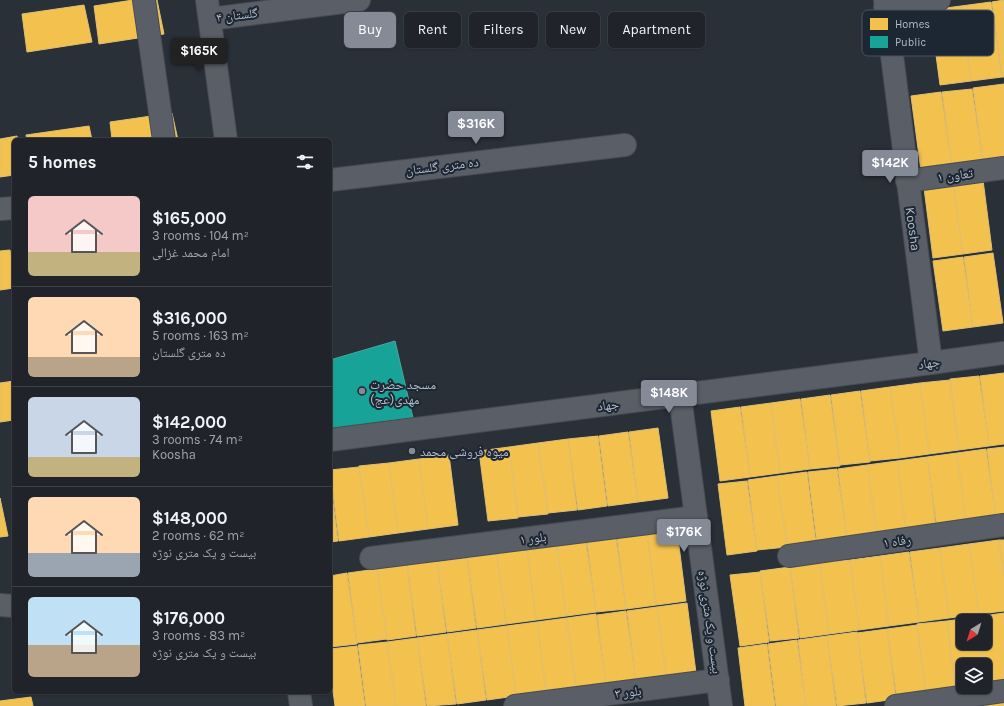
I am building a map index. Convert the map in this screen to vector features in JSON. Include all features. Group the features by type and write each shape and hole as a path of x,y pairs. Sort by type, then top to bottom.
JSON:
{"street":[{"path":"144,0 164,138"},
{"name":"گلستان ۴","path":"208,9 360,0"},
{"path":"885,3 939,0"},
{"path":"208,9 226,138"},
{"name":"Koosha","path":"892,56 931,363"},
{"name":"ده متری گلستان","path":"332,180 625,145"},
{"name":"تعاون ۱","path":"907,181 1004,168"},
{"path":"0,209 12,208"},
{"name":"جهاد","path":"332,440 680,396 1004,352"},
{"name":"بیست و یک متری نوژه","path":"680,396 721,706"},
{"name":"بلور ۱","path":"371,558 696,517"},
{"name":"رفاه ۱","path":"790,556 1004,525"},
{"path":"0,606 12,606"},
{"name":"بلور ۳","path":"515,706 718,680"},
{"path":"896,706 1004,692"},
{"path":"299,694 301,706"}],"building: Homes":[{"path":"133,0 157,0 164,34 99,44 94,6"},
{"path":"1004,0 1004,77 1002,77 992,2"},
{"path":"991,2 992,10 962,10 961,6"},
{"path":"84,5 92,42 27,52 22,14"},
{"path":"961,6 962,10 930,10"},
{"path":"994,22 1002,77 971,81 968,56 994,56"},
{"path":"936,56 968,56 971,81 940,85"},
{"path":"1004,84 1004,161 983,163 973,88"},
{"path":"972,89 983,163 952,168 942,92"},
{"path":"941,92 952,167 921,171 911,96"},
{"path":"172,113 178,138 112,138 110,122"},
{"path":"89,126 92,138 27,138 26,135"},
{"path":"17,136 18,138 12,138 12,175 0,177 0,139"},
{"path":"983,180 992,250 963,254 953,184"},
{"path":"953,184 963,254 933,258 924,188"},
{"path":"10,250 12,261 12,288 0,290 0,251"},
{"path":"993,253 1003,323 973,327 964,257"},
{"path":"963,257 973,327 943,331 933,261"},
{"path":"1004,373 1004,444 989,446 980,376"},
{"path":"979,376 989,446 959,450 950,379"},
{"path":"950,380 959,450 929,454 920,383"},
{"path":"12,381 12,420 0,422 0,383"},
{"path":"920,383 929,454 900,458 890,387"},
{"path":"890,387 900,458 870,461 861,391"},
{"path":"860,391 870,462 840,465 831,395"},
{"path":"830,395 840,466 810,469 801,399"},
{"path":"800,399 810,469 780,473 771,403"},
{"path":"771,403 780,473 750,477 741,407"},
{"path":"740,407 750,477 720,481 711,411"},
{"path":"658,428 668,498 638,502 629,432"},
{"path":"628,432 638,502 608,506 599,436"},
{"path":"598,436 607,506 578,510 568,439"},
{"path":"568,439 577,510 548,513 538,443"},
{"path":"538,443 548,514 518,517 509,447"},
{"path":"509,447 518,518 488,521 479,451"},
{"path":"1004,447 1004,518 996,520 987,449"},
{"path":"986,449 996,519 966,523 957,453"},
{"path":"957,453 966,523 937,527 927,457"},
{"path":"449,455 458,525 428,529 419,459"},
{"path":"927,457 936,527 906,531 897,461"},
{"path":"419,459 428,529 398,533 389,463"},
{"path":"897,461 906,531 877,535 867,465"},
{"path":"389,463 398,533 369,537 359,466"},
{"path":"867,465 877,535 847,539 838,469"},
{"path":"359,467 369,537 339,541 332,486 332,470"},
{"path":"837,469 847,539 817,543 808,472"},
{"path":"807,472 816,543 787,547 777,476"},
{"path":"777,476 787,547 757,550 748,480"},
{"path":"747,481 757,551 727,555 718,484"},
{"path":"332,494 338,541 332,542"},
{"path":"0,498 8,536 0,537"},
{"path":"677,530 686,601 656,605 647,534"},
{"path":"647,535 656,605 626,609 617,538"},
{"path":"616,538 626,609 596,612 587,542"},
{"path":"999,540 1004,540 1004,577"},
{"path":"999,540 1004,577 1004,611 979,614 969,544"},
{"path":"586,542 596,612 566,616 557,546"},
{"path":"969,544 979,614 956,614 956,617 949,618 940,548"},
{"path":"557,546 566,616 536,620 527,549"},
{"path":"940,548 949,618 919,622 910,552"},
{"path":"527,550 536,620 506,624 497,553"},
{"path":"909,552 919,622 889,626 880,556"},
{"path":"497,554 506,624 477,628 467,557"},
{"path":"880,556 889,626 859,630 850,560"},
{"path":"467,558 476,628 447,632 437,562"},
{"path":"850,560 859,630 829,634 820,563"},
{"path":"437,561 446,632 417,636 407,565"},
{"path":"820,563 829,634 800,638 790,567"},
{"path":"407,565 416,636 387,640 377,569"},
{"path":"790,567 799,638 770,641 760,571"},
{"path":"377,569 387,639 357,643 348,573"},
{"path":"760,572 769,642 740,646 730,575"},
{"path":"347,573 357,644 332,647 332,576"},
{"path":"687,603 696,673 666,677 657,607"},
{"path":"657,607 666,677 636,681 627,611"},
{"path":"626,611 636,681 606,685 597,615"},
{"path":"1004,613 1004,685 992,686 992,658 982,658 981,650 992,650 992,615"},
{"path":"596,614 606,684 576,688 567,618"},
{"path":"567,618 576,689 546,692 537,622"},
{"path":"956,620 956,650 981,650 982,658 956,658 956,691 947,621"},
{"path":"947,621 956,691 926,695 917,624"},
{"path":"537,622 546,692 516,696 507,626"},
{"path":"917,625 926,695 897,699 887,629"},
{"path":"507,626 516,696 487,700 477,630"},
{"path":"887,629 896,699 867,703 857,633"},
{"path":"477,630 486,700 457,704 447,634"},
{"path":"857,632 866,703 837,706 827,636"},
{"path":"447,634 456,704 427,706 417,638"},
{"path":"827,636 836,706 806,706 798,640"},
{"path":"417,638 426,706 396,706 387,642"},
{"path":"797,640 806,706 776,706 768,644"},
{"path":"387,642 396,706 366,706 358,645"},
{"path":"767,644 775,706 745,706 738,648"},
{"path":"357,646 365,706 335,706 332,683 332,649"},
{"path":"31,697 33,706 0,706 0,701"},
{"path":"1004,702 1004,706 984,706 984,704"}],"building: Public":[{"path":"395,341 413,418 332,431 332,359"}],"place":[{"name":"مسجد حضرت مهدی(عج)","path":"362,391"},
{"name":"میوه فروشی محمد","path":"412,451"}]}
